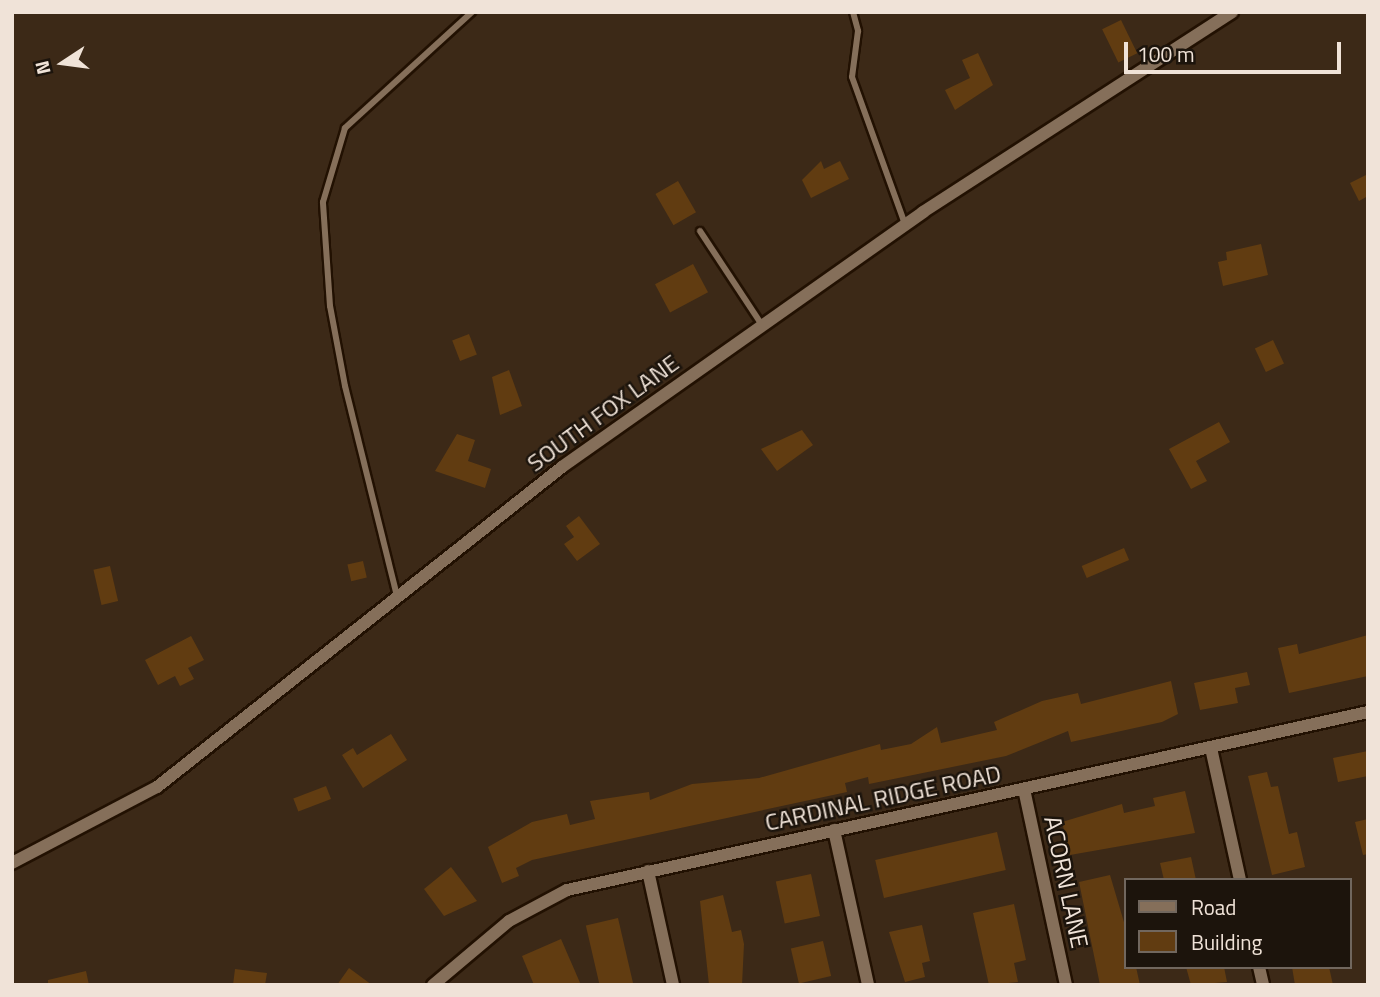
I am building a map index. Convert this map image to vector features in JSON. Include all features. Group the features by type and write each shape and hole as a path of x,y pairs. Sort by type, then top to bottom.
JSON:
{"street":[{"name":"SOUTH FOX LANE","path":"12,863 157,787 396,592 762,325 906,224 1232,12"},
{"name":"CARDINAL RIDGE ROAD","path":"433,985 509,921 568,890 1368,712"},
{"path":"1211,748 1240,878"},
{"name":"ACORN LANE","path":"1024,789 1066,985"},
{"path":"834,830 868,985"},
{"path":"648,871 673,985"}],"lane":[{"path":"396,592 345,386 330,306 323,202 345,128 472,12"},
{"path":"853,12 858,31 852,77 906,224"},
{"path":"700,231 762,325"}],"building":[{"path":"1121,20 1137,53 1118,62 1102,29"},
{"path":"978,53 993,85 955,110 945,90 970,78 962,60"},
{"path":"821,161 824,169 840,161 849,179 811,198 802,180"},
{"path":"1368,174 1368,196 1359,201 1350,183"},
{"path":"678,181 696,212 673,225 655,194"},
{"path":"1261,244 1268,275 1223,286 1218,262 1227,260 1226,252"},
{"path":"693,264 708,292 670,312 655,284"},
{"path":"469,334 477,355 460,361 452,340"},
{"path":"1273,340 1284,364 1266,372 1255,348"},
{"path":"509,370 522,406 500,415 492,377"},
{"path":"1219,422 1230,442 1196,461 1207,481 1191,489 1169,449"},
{"path":"802,430 813,445 777,471 761,449"},
{"path":"457,434 475,440 468,461 491,469 485,488 435,471"},
{"path":"579,516 600,544 577,561 564,544 574,537 566,526"},
{"path":"1124,548 1129,560 1087,578 1082,566"},
{"path":"363,561 367,578 351,581 347,565"},
{"path":"110,566 118,601 102,605 93,570"},
{"path":"1368,635 1368,676 1289,693 1278,648 1297,644 1299,654"},
{"path":"191,636 204,660 188,668 194,679 180,686 175,676 158,685 145,660"},
{"path":"1247,672 1250,685 1235,688 1238,703 1200,710 1194,683"},
{"path":"1171,681 1178,714 1162,722 1071,742 1068,731 1006,756 869,784 868,777 845,783 847,792 532,860 516,868 519,876 502,883 488,847 532,822 567,814 570,825 595,819 590,801 649,792 650,800 692,784 759,778 880,744 881,750 911,744 937,727 941,743 997,730 994,722 1042,701 1078,693 1081,704"},
{"path":"391,734 407,760 363,788 342,755 353,748 357,755"},
{"path":"1368,751 1368,776 1338,782 1333,758"},
{"path":"1267,772 1271,787 1278,786 1289,834 1297,832 1305,867 1272,875 1248,776"},
{"path":"326,786 331,799 298,812 293,799"},
{"path":"1185,791 1195,833 1070,855 1062,822 1122,804 1124,813 1155,806 1153,798"},
{"path":"1368,819 1368,854 1363,855 1355,822"},
{"path":"997,832 1006,870 884,898 875,860"},
{"path":"1191,857 1196,878 1164,878 1160,863"},
{"path":"451,867 477,901 444,916 424,889"},
{"path":"811,874 820,916 785,924 776,881"},
{"path":"1110,875 1124,922 1124,969 1136,969 1140,985 1100,985 1079,882"},
{"path":"723,895 732,932 741,930 744,944 742,985 709,985 700,901"},
{"path":"1014,904 1026,960 1014,963 1018,982 989,985 973,913"},
{"path":"618,918 633,985 600,985 586,925"},
{"path":"922,925 930,961 922,963 925,977 905,982 889,932"},
{"path":"561,939 581,985 534,985 522,956"},
{"path":"823,941 831,976 799,984 791,948"},
{"path":"349,968 372,985 337,985"},
{"path":"235,969 267,973 265,985 233,985"},
{"path":"1187,969 1224,969 1227,982 1191,985"},
{"path":"1292,969 1329,969 1333,985 1295,985"},
{"path":"86,971 89,985 48,985 48,980"}]}
